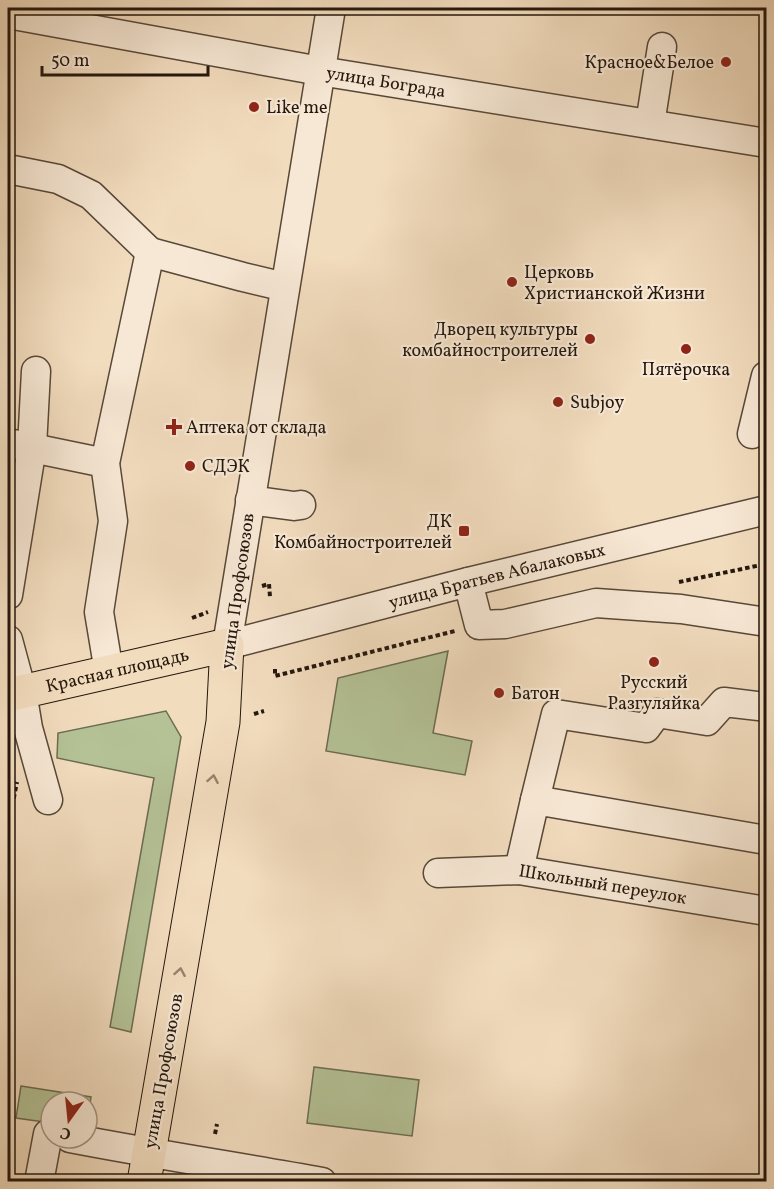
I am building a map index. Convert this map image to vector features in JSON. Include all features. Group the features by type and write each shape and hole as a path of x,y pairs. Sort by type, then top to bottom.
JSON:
{"main road":[{"name":"Красная площадь","path":"15,694 227,645"},
{"name":"улица Профсоюзов","path":"147,1168 223,722 227,645"}],"street":[{"name":"улица Профсоюзов","path":"227,645 331,8"},
{"name":"улица Бограда","path":"8,14 320,71 766,143"},
{"path":"650,124 662,47"},
{"path":"8,169 58,179 91,195 150,252 285,286"},
{"path":"109,672 99,612 113,521 105,463 150,252"},
{"path":"8,595 20,445 36,371"},
{"path":"753,434 766,376"},
{"path":"20,445 105,463"},
{"path":"250,500 301,505"},
{"name":"улица Братьев Абалаковых","path":"227,645 468,582 766,510"},
{"path":"468,582 479,626 505,624 596,603 681,609 766,622"},
{"path":"8,640 15,694 48,800"},
{"path":"519,870 556,714 646,728 657,713 707,721 724,702 766,707"},
{"path":"535,800 766,840"},
{"name":"Школьный переулок","path":"438,873 519,870 766,912"},
{"path":"39,1182 51,1150"},
{"path":"97,1150 147,1168 209,1162 322,1182"}],"path":[{"path":"261,586 269,584 270,597"},
{"path":"192,618 208,612"},
{"path":"275,669 275,676"},
{"path":"254,714 264,711"},
{"path":"215,1134 217,1124"}],"green space":[{"path":"448,651 433,733 472,741 465,775 326,751 338,678"},
{"path":"166,711 181,737 131,1032 110,1027 154,778 57,758 58,733"},
{"path":"314,1067 419,1080 412,1136 307,1123"},
{"path":"21,1086 46,1090 39,1090 39,1121 16,1118"}],"place":[{"name":"Красное&Белое","path":"726,62"},
{"name":"Like me","path":"254,107"},
{"name":"Церковь Христианской Жизни","path":"512,282"},
{"name":"Дворец культуры комбайностроителей","path":"590,339"},
{"name":"Пятёрочка","path":"686,349"},
{"name":"Subjoy","path":"558,402"},
{"name":"Аптека от склада","path":"174,427"},
{"name":"СДЭК","path":"190,466"},
{"name":"ДК Комбайностроителей","path":"464,531"},
{"name":"Русский Разгуляйка","path":"654,662"},
{"name":"Батон","path":"499,693"}]}
